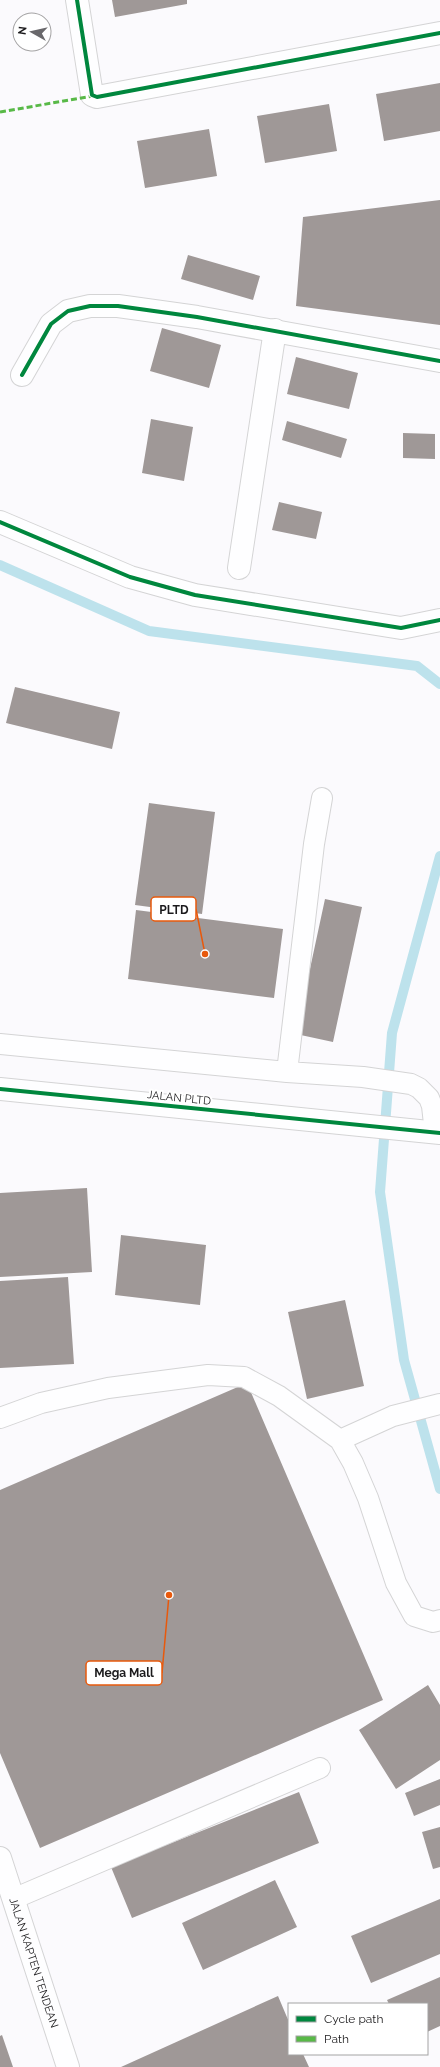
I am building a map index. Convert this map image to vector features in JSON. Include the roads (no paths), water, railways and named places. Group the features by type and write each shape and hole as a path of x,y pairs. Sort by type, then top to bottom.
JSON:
{"street":[{"path":"77,0 92,95 97,96 440,33"},
{"path":"22,375 51,324 68,312 90,306 118,306 275,330 440,361"},
{"path":"239,568 275,330"},
{"path":"0,522 130,577 195,595 401,628 440,620"},
{"name":"JALAN PLTD","path":"0,1090 405,1131 438,1133"},
{"name":"JALAN KAPTEN TENDEAN","path":"0,1858 68,2067"}],"lane":[{"path":"287,1072 314,844 322,798"},
{"path":"0,1044 287,1072 362,1077 411,1084 429,1098 438,1133"},
{"path":"0,1418 40,1403 108,1388 208,1375 244,1377 279,1396 340,1440 353,1463 368,1498 396,1583 414,1616 433,1622 440,1620"},
{"path":"340,1440 393,1416 437,1404"},
{"path":"13,1899 320,1768"}],"waterway":[{"path":"0,565 149,631 417,666 440,684"},
{"path":"440,856 392,1033 380,1192 404,1360 440,1489"}],"place":[{"name":"PLTD","path":"205,954"},
{"name":"Mega Mall","path":"169,1595"}]}
